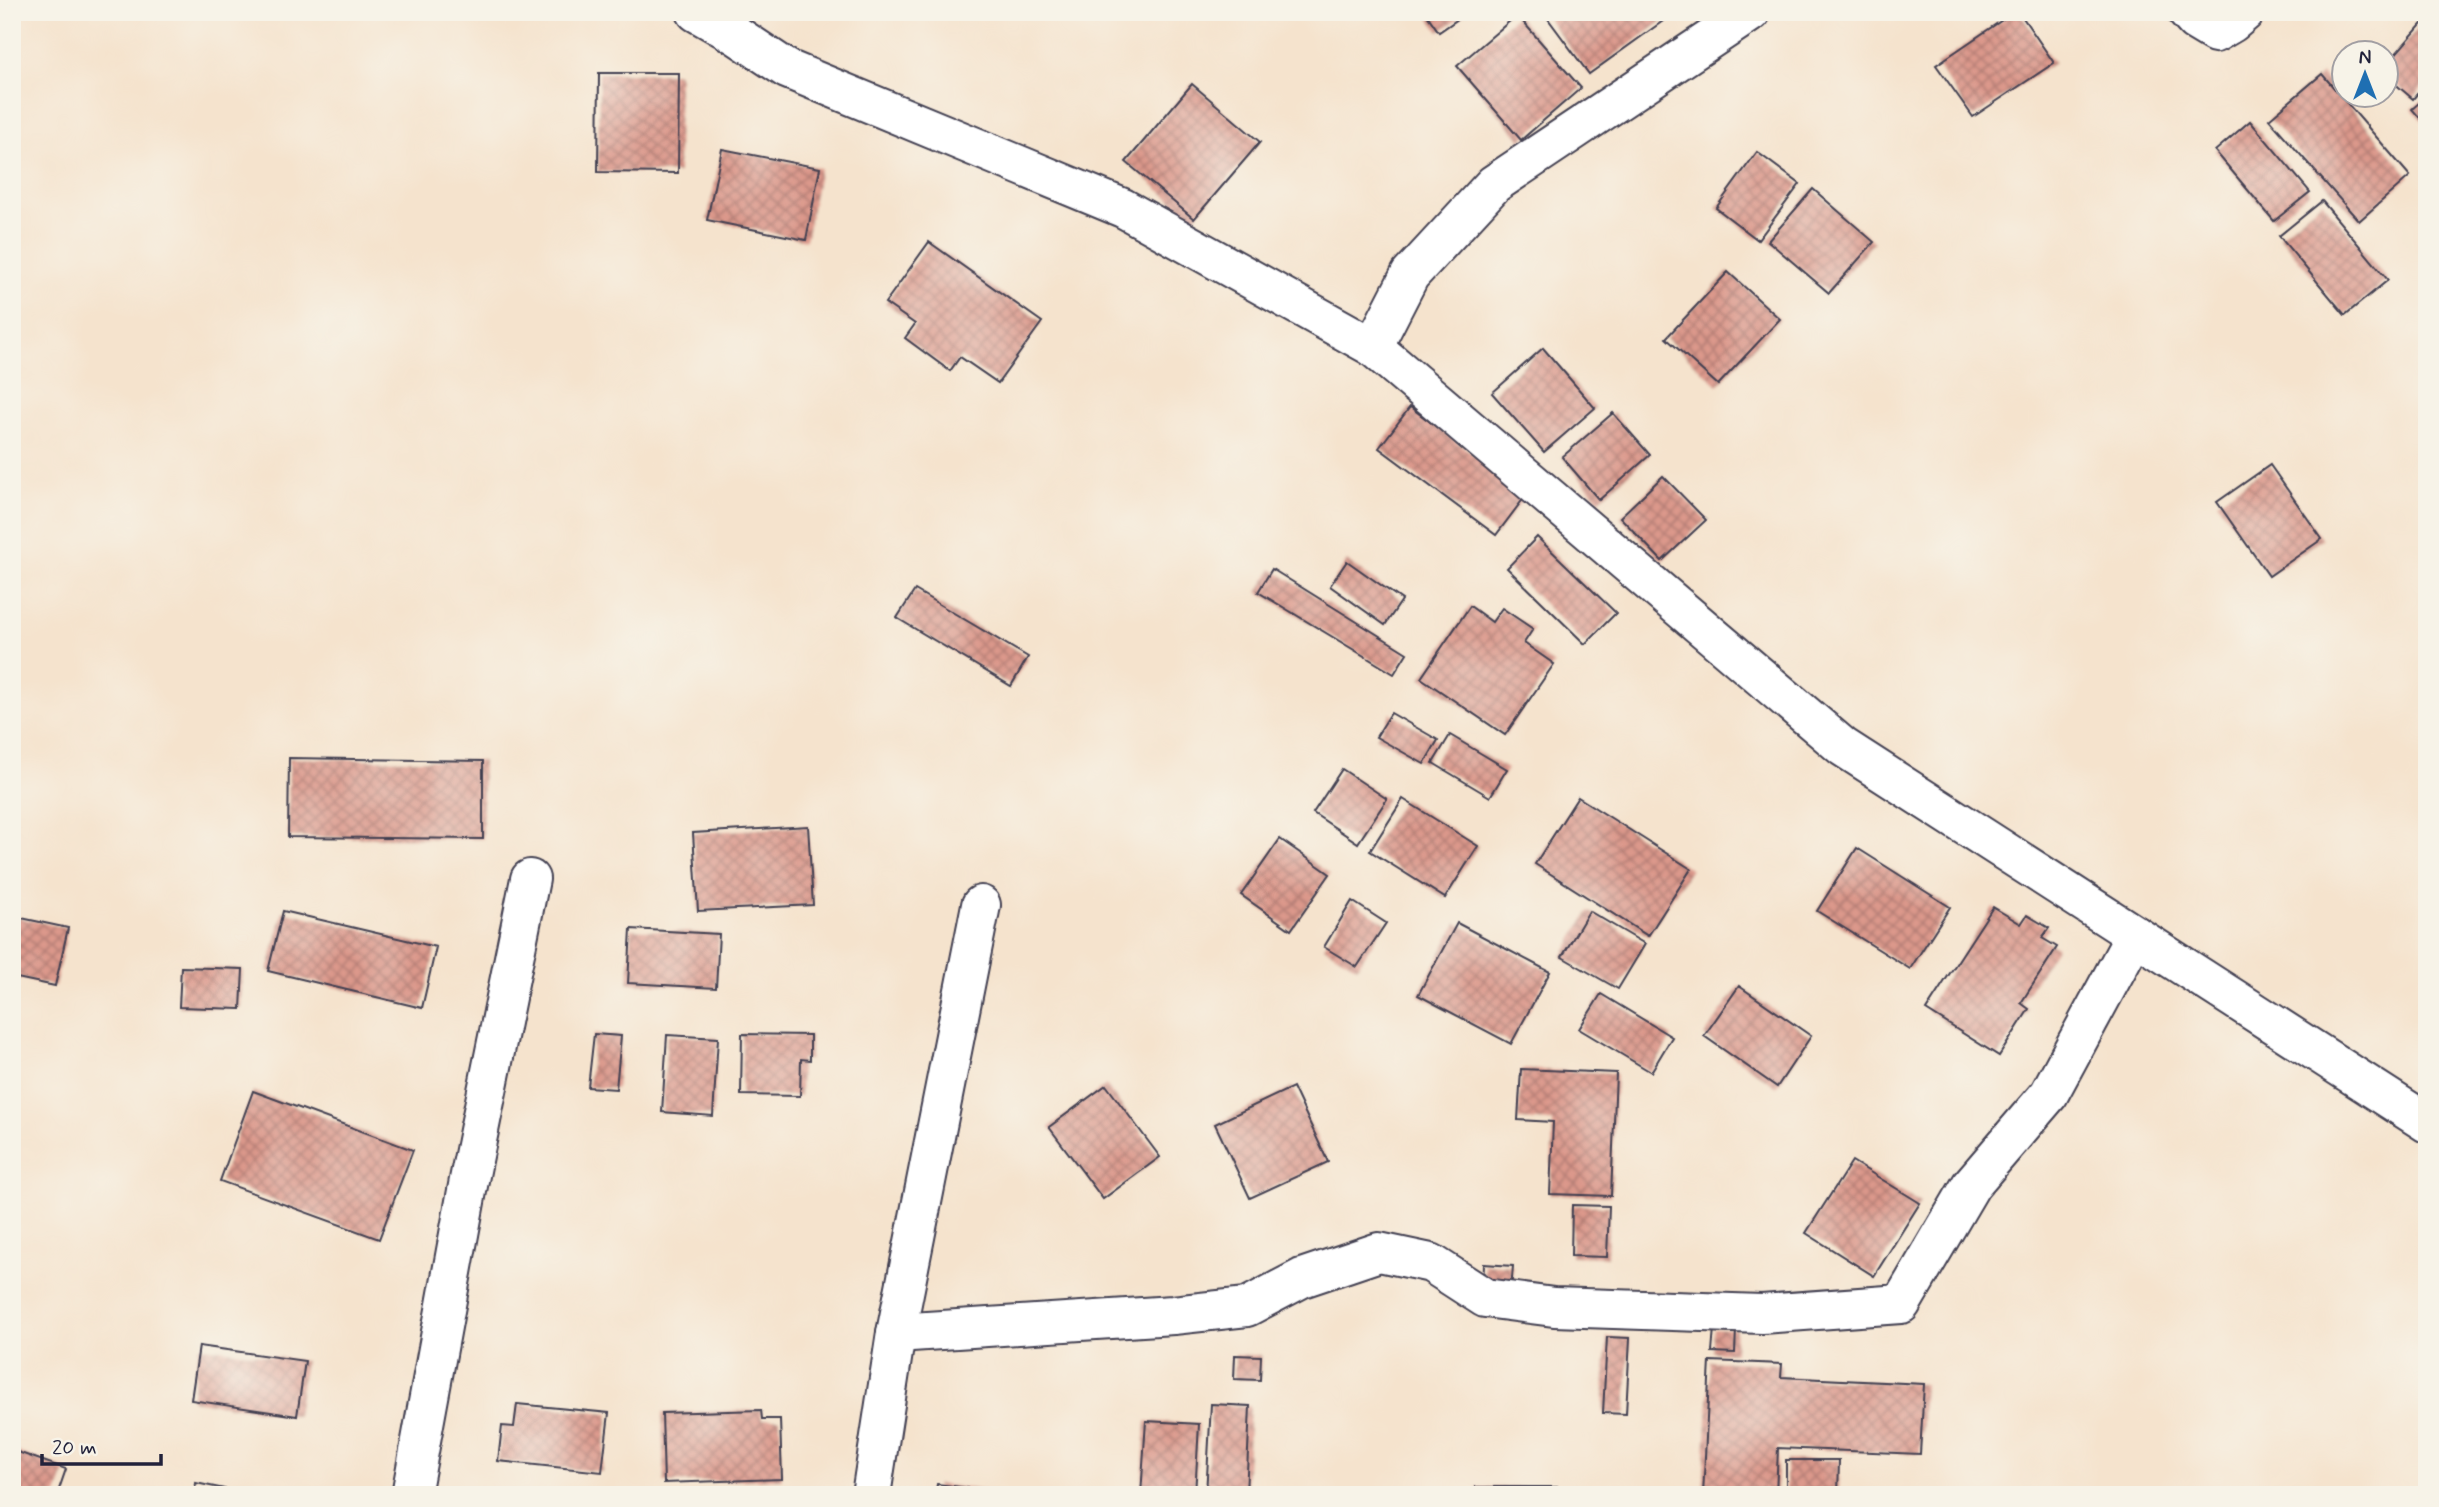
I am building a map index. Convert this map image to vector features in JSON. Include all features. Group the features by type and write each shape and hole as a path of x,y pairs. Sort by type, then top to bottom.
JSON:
{"street":[{"path":"696,12 787,69 1123,208 1373,347 1843,747 2427,1124"},
{"path":"1373,347 1410,275 1494,184 1751,12"},
{"path":"2187,12 2195,21 2215,33 2245,12"},
{"path":"411,1495 469,1180 530,879"},
{"path":"871,1495 896,1333 981,905"},
{"path":"896,1333 1173,1315 1247,1307 1302,1278 1379,1252 1432,1262 1485,1298 1554,1307 1762,1314 1901,1304 1971,1185 2049,1094 2134,935"}],"building":[{"path":"1425,12 1468,12 1439,32"},
{"path":"1543,12 1657,12 1663,21 1589,74"},
{"path":"2014,12 2019,12 2054,63 1973,117 1936,65"},
{"path":"1517,15 1581,88 1521,140 1457,66"},
{"path":"2427,18 2427,82 2413,99 2400,88 2400,49"},
{"path":"599,73 679,73 678,173 598,172"},
{"path":"2322,74 2330,83 2330,108 2351,108 2410,176 2359,221 2269,119"},
{"path":"1192,84 1260,142 1194,219 1126,162"},
{"path":"2427,96 2427,126 2412,109"},
{"path":"2250,121 2310,192 2274,221 2215,151"},
{"path":"722,149 820,168 806,240 707,220"},
{"path":"1757,152 1800,184 1758,240 1716,208"},
{"path":"1813,189 1874,242 1829,293 1768,241"},
{"path":"2322,201 2388,280 2345,315 2279,236"},
{"path":"929,242 1042,322 998,383 960,357 950,371 905,338 915,324 885,303"},
{"path":"1728,272 1780,319 1718,385 1666,338"},
{"path":"1543,348 1595,408 1544,452 1492,393"},
{"path":"1410,407 1527,494 1496,535 1379,448"},
{"path":"1613,413 1650,455 1599,500 1562,457"},
{"path":"2270,465 2322,539 2269,576 2217,502"},
{"path":"1663,476 1706,520 1662,561 1620,517"},
{"path":"1537,537 1616,613 1585,644 1507,568"},
{"path":"1347,561 1402,600 1385,625 1330,586"},
{"path":"1272,569 1407,653 1394,674 1258,592"},
{"path":"915,590 1028,657 1011,686 897,618"},
{"path":"1470,606 1492,622 1502,608 1533,629 1524,643 1554,664 1505,735 1421,678"},
{"path":"1391,713 1438,740 1424,764 1376,737"},
{"path":"1450,735 1507,769 1490,797 1433,763"},
{"path":"289,758 483,761 483,839 288,837"},
{"path":"1342,769 1387,799 1358,843 1313,813"},
{"path":"1578,797 1691,869 1648,936 1535,864"},
{"path":"1403,799 1478,846 1445,898 1370,851"},
{"path":"808,826 813,905 698,911 693,833"},
{"path":"1280,839 1330,874 1291,930 1241,895"},
{"path":"1857,848 1950,907 1910,969 1817,911"},
{"path":"1352,901 1386,923 1357,967 1324,947"},
{"path":"1993,907 2021,924 2027,915 2049,928 2042,938 2057,947 2021,1003 2029,1009 1999,1056 1926,1010"},
{"path":"283,911 436,947 422,1008 268,971"},
{"path":"1589,911 1645,944 1618,989 1562,957"},
{"path":"12,916 68,928 55,986 12,977"},
{"path":"1457,923 1550,972 1511,1044 1418,995"},
{"path":"631,929 719,934 716,988 628,983"},
{"path":"181,967 243,969 241,1009 179,1007"},
{"path":"1739,986 1811,1036 1777,1087 1704,1036"},
{"path":"1601,994 1672,1037 1651,1072 1579,1029"},
{"path":"594,1034 621,1036 616,1089 588,1087"},
{"path":"742,1034 810,1035 810,1060 801,1059 800,1096 741,1095"},
{"path":"667,1035 718,1038 713,1116 662,1112"},
{"path":"1521,1069 1616,1073 1611,1196 1550,1194 1553,1122 1518,1120"},
{"path":"1106,1085 1160,1157 1103,1199 1049,1127"},
{"path":"1293,1087 1328,1162 1250,1198 1215,1124"},
{"path":"253,1091 413,1150 379,1239 220,1181"},
{"path":"1852,1161 1920,1203 1874,1276 1806,1233"},
{"path":"1572,1205 1609,1206 1607,1257 1571,1256"},
{"path":"1484,1264 1513,1266 1511,1291 1483,1289"},
{"path":"1714,1328 1736,1329 1735,1353 1712,1352"},
{"path":"1607,1337 1630,1338 1626,1414 1603,1413"},
{"path":"199,1346 305,1361 297,1416 191,1400"},
{"path":"1235,1355 1261,1356 1260,1380 1234,1379"},
{"path":"1710,1361 1782,1364 1781,1377 1924,1384 1920,1454 1778,1448 1776,1495 1703,1495"},
{"path":"517,1404 609,1413 602,1472 498,1461 502,1426 514,1427"},
{"path":"1211,1404 1250,1406 1246,1495 1206,1495"},
{"path":"761,1410 762,1419 780,1419 782,1479 664,1483 662,1413"},
{"path":"1146,1421 1199,1424 1195,1495 1141,1495"},
{"path":"12,1450 66,1469 57,1495 12,1495"},
{"path":"1786,1460 1839,1460 1838,1495 1786,1495"},
{"path":"196,1483 248,1494 248,1495 194,1495"},
{"path":"937,1484 1005,1493 1005,1495 935,1495"},
{"path":"1476,1487 1564,1487 1564,1495 1476,1495"}]}
